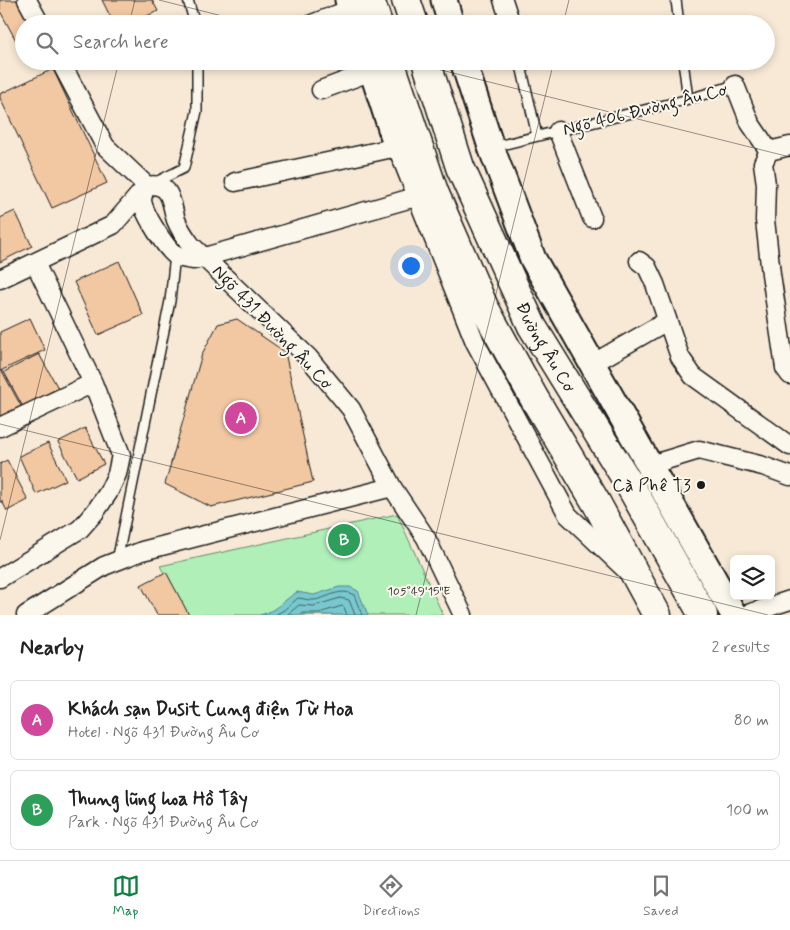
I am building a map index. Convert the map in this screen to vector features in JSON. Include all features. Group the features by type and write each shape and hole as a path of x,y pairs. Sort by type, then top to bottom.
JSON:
{"main road":[{"path":"406,0 411,15"},
{"name":"Đường Âu Cơ","path":"379,70 425,195 505,347 597,504 658,615"},
{"name":"Đường Âu Cơ","path":"429,70 460,167 532,326 628,482 703,615"}],"street":[{"path":"27,0 35,15"},
{"path":"444,0 448,15"},
{"path":"504,0 508,15"},
{"path":"337,15 356,8"},
{"path":"65,70 105,146 147,186"},
{"path":"321,90 366,70"},
{"name":"Đường Âu Cơ","path":"378,70 397,147 425,195"},
{"name":"Đường Âu Cơ","path":"466,70 491,147 533,259 734,615"},
{"name":"Ngõ 406 Đường Âu Cơ","path":"735,85 750,123 769,151"},
{"path":"558,131 592,218"},
{"path":"790,146 769,151 763,163 766,184 765,220 771,274 785,368 790,375"},
{"path":"234,182 397,147"},
{"path":"0,279 114,225 147,186 155,184 163,188 170,195 177,223 183,235 204,257"},
{"path":"147,186 142,200 144,206 160,236 175,255 183,259 194,260 204,257"},
{"name":"Ngõ 431 Đường Âu Cơ","path":"204,257 425,195"},
{"name":"Ngõ 431 Đường Âu Cơ","path":"204,257 308,357 351,409 392,487 426,538 463,615"},
{"path":"639,261 648,267 680,357 694,376 790,446"},
{"path":"0,578 80,529 108,493 117,474 121,455 93,383 35,263"},
{"path":"592,364 667,321"},
{"path":"0,427 93,383"},
{"path":"650,465 699,450 763,466 790,476"},
{"path":"37,612 104,566 142,551 392,487"},
{"path":"745,615 790,600"}],"lane":[{"path":"188,0 192,15"},
{"path":"676,0 678,15"},
{"path":"147,186 184,168 197,112 197,70"},
{"path":"522,70 538,136"},
{"path":"684,70 688,99"},
{"name":"Ngõ 406 Đường Âu Cơ","path":"491,147 688,99 735,85"},
{"path":"117,561 170,301 175,255"}],"green space":[{"path":"397,514 443,615 188,615 160,566"}],"water":[{"path":"339,587 350,587 358,591 368,615 260,615 275,608 297,592 314,595"}],"building":[{"path":"0,0 17,0 25,15 15,15 15,38 0,11"},
{"path":"102,0 152,0 158,11 149,15 110,15"},
{"path":"53,70 107,183 52,208 0,98 0,94"},
{"path":"15,211 32,246 0,262 0,218"},
{"path":"119,261 143,315 98,335 74,282"},
{"path":"30,318 45,350 0,371 0,332"},
{"path":"237,319 285,352 313,482 211,507 165,484 202,354 218,324"},
{"path":"39,354 58,388 23,407 4,372"},
{"path":"2,371 21,406 0,417 0,372"},
{"path":"85,428 104,464 77,478 58,442"},
{"path":"48,443 66,480 36,494 19,456"},
{"path":"7,460 28,500 7,511 2,501 0,502 0,464"},
{"path":"166,572 189,615 157,615 141,585"}],"place":[{"name":"Khách sạn Dusit Cung điện Từ Hoa","path":"241,418"},
{"name":"Cà Phê T3","path":"701,485"},
{"name":"Thung lũng hoa Hồ Tây","path":"344,540"}]}
